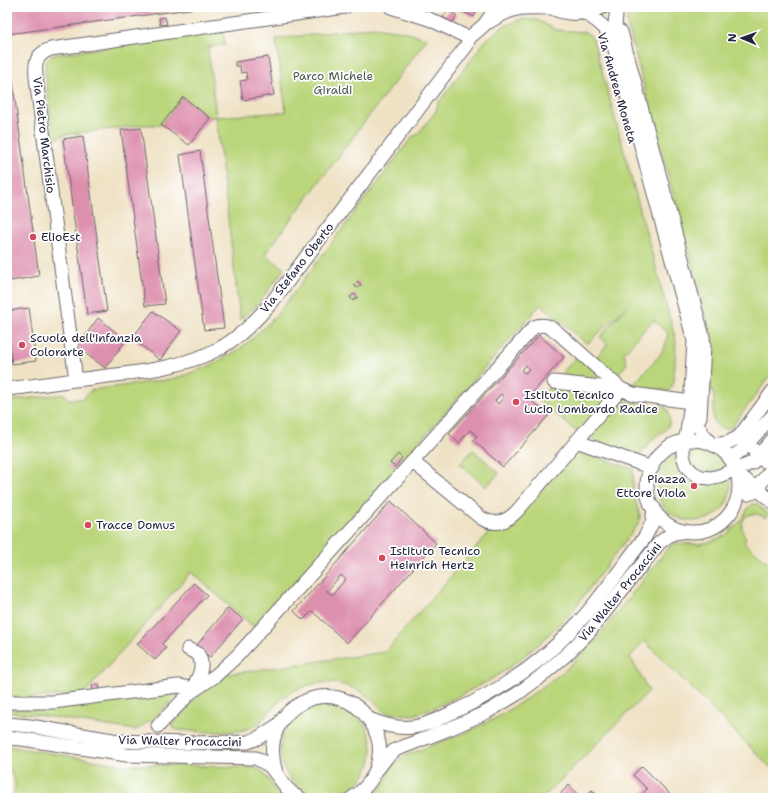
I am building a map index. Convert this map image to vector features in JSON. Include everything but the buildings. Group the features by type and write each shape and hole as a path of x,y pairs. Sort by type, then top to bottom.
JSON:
{"street":[{"name":"Via Pietro Marchisio","path":"76,380 35,69 38,57 43,52 51,49 345,7"},
{"path":"392,7 429,19 469,38"},
{"name":"Via Stefano Oberto","path":"7,390 146,371 186,362 221,347 246,329 267,308 467,45 469,38 484,25 497,7"},
{"path":"484,25 503,13 515,9 550,8 572,14 585,13 603,7"},
{"name":"Via Andrea Moneta","path":"618,7 615,21 617,36 679,275 694,343 687,432 679,443"},
{"name":"Via Andrea Moneta","path":"622,7 620,24 622,37 679,275"},
{"name":"Via Andrea Moneta","path":"585,13 599,26 605,38 679,275"},
{"name":"Via Andrea Moneta","path":"679,443 684,401 688,343 684,295"},
{"name":"Via Andrea Moneta","path":"684,295 699,341 696,422 699,429 712,445"},
{"path":"138,742 158,726 191,692 215,676 236,656 529,332 537,326 547,326 556,331 621,389"},
{"path":"554,382 621,389 633,394 684,401"},
{"path":"413,462 482,518 489,522 498,523 505,521 515,514 621,389"},
{"path":"773,391 738,437 727,443 712,445 694,442 679,443 662,453 652,468 648,478 650,500 660,518 668,524 677,529 686,531 703,531 719,524 773,467"},
{"path":"728,456 738,454 773,415"},
{"path":"756,435 754,448 757,458"},
{"path":"679,443 686,465 696,475 705,478 715,477 736,471 749,464 757,458 773,439"},
{"path":"576,441 652,468"},
{"path":"712,445 728,456 747,493 756,496 773,510"},
{"path":"757,458 764,461 773,461"},
{"path":"736,471 739,487 747,493 773,502"},
{"name":"Via Walter Procaccini","path":"369,719 386,725 402,727 414,727 428,723 455,712 487,696 530,667 556,645 584,616 645,537 652,523 654,508"},
{"name":"Via Walter Procaccini","path":"376,771 389,754 395,750 449,729 487,712 535,681 563,658 588,633 659,543 672,534 686,531"},
{"path":"188,649 198,654 201,663 198,678 191,692"},
{"path":"7,702 53,702 178,686 185,687 191,692"},
{"name":"Via Walter Procaccini","path":"297,797 282,783 276,772 272,759 274,734 283,718 295,706 304,701 322,697 340,699 356,706 369,719 377,733 380,750 376,771 366,786 352,798"},
{"name":"Via Walter Procaccini","path":"7,724 44,728 105,739 171,743 246,742 258,738 278,726"},
{"path":"158,726 163,735 171,743"},
{"name":"Via Walter Procaccini","path":"7,738 127,755 252,757 268,764 276,772"}],"green space":[{"path":"629,7 773,7 773,372 731,428 728,429 720,427 713,420 714,395 710,388 713,342 628,27 627,20"},
{"path":"521,19 537,20 556,30 585,32 591,36 594,42 676,341 674,382 669,391 631,387 660,355 665,346 668,333 653,320 624,353 627,364 615,377 595,359 608,344 600,337 628,305 587,344 541,304 255,628 191,572 84,694 7,699 7,401 65,394 69,399 83,399 91,390 180,377 209,366 238,350 250,341 276,316 413,136 417,135 436,111 438,103 486,40 502,27"},
{"name":"Parco Michele Giraldi","path":"373,27 403,31 427,39 265,254 284,269 257,305 240,319 216,117 286,112 276,39"},
{"path":"223,31 225,45 208,47 216,117 210,118 183,97 161,125 143,125 64,135 54,139 45,70 46,61 52,55"},
{"path":"577,356 611,385 556,380"},
{"path":"552,384 615,391 578,433 538,400"},
{"path":"620,400 666,407 669,415 669,424 666,429 655,437 637,457 600,444 590,437 590,435"},
{"path":"693,447 709,450 714,453 722,459 728,469 709,473 693,466 687,448"},
{"path":"473,450 499,473 486,487 460,464"},
{"path":"577,450 633,469 633,494 640,515 639,523 570,614 540,643 509,668 490,680 441,705 414,715 388,713 366,695 348,686 318,683 299,688 290,693 282,699 261,721 250,728 234,731 214,732 177,730 172,727 201,693 221,675 385,652 492,529 512,522"},
{"name":"Piazza Ettore Viola","path":"679,450 685,471 730,475 729,495 722,510 709,518 694,521 679,518 667,510 659,497 659,474 668,459"},
{"path":"753,504 757,504 768,514 765,518 754,514 745,518 742,526 746,538 744,543 773,566 773,770 644,641 630,657 649,691 543,798 372,798 383,785 393,764 404,756 467,732 498,717 563,672 591,646 669,547 676,543 700,544 726,535 740,522 749,507"},
{"path":"179,693 152,721 147,722 134,730 31,714 7,712 7,708 35,710"},
{"path":"326,704 344,708 358,718 368,732 372,750 368,768 358,782 344,792 326,796 308,792 294,782 284,768 280,750 284,732 294,718 308,708"},
{"path":"7,746 123,765 180,765 256,768 264,773 281,798 14,798 15,783 7,766"}],"place":[{"name":"ElioEst","path":"33,237"},
{"name":"Scuola dell'infanzia Colorarte","path":"22,345"},
{"name":"Istituto Tecnico Lucio Lombardo Radice","path":"516,402"},
{"name":"Piazza Ettore Viola","path":"694,486"},
{"name":"Tracce Domus","path":"88,525"},
{"name":"Istituto Tecnico Heinrich Hertz","path":"382,558"}]}
